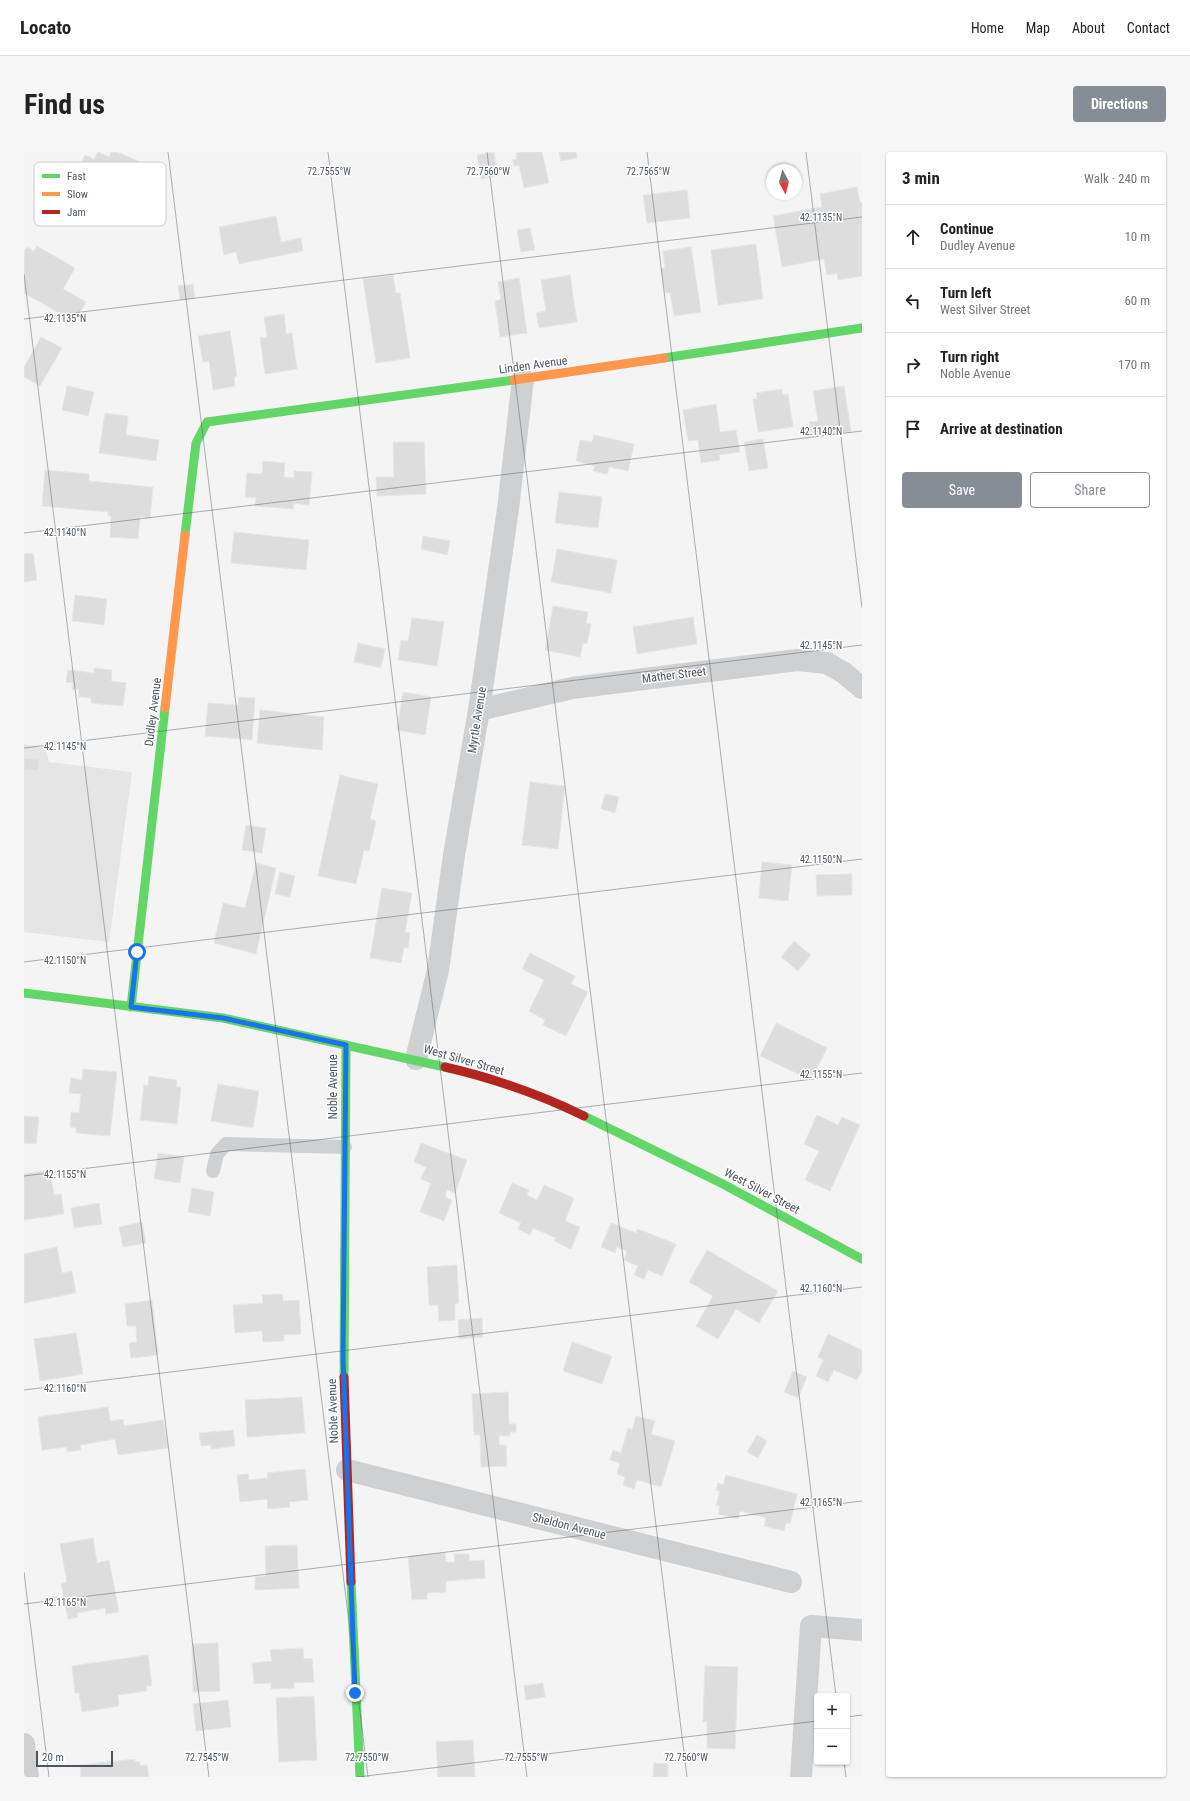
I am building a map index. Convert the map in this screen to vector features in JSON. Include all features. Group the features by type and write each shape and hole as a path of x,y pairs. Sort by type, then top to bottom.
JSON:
{"street":[{"name":"Linden Avenue","path":"207,422 523,379 862,328"},
{"name":"Myrtle Avenue","path":"416,1059 438,970 454,855 479,710 508,509 523,379"},
{"name":"Dudley Avenue","path":"131,1007 196,442 207,422"},
{"name":"Mather Street","path":"479,710 572,688 797,660 827,663 844,672 862,688"},
{"name":"West Silver Street","path":"24,993 223,1018 416,1059 483,1076 555,1102 721,1183 862,1259"},
{"name":"Noble Avenue","path":"346,1045 343,1356 355,1693 360,1777"},
{"name":"Sheldon Avenue","path":"347,1470 791,1582"},
{"path":"801,1777 811,1626 862,1630"},
{"path":"24,1744 28,1777"}],"lane":[{"path":"213,1170 217,1154 226,1144 345,1147"}],"shaded area":[{"path":"24,744 45,748 49,762 132,772 109,942 24,932"}],"building":[{"path":"98,152 109,157 111,152 117,152 141,162 82,162 85,155 94,159"},
{"path":"494,152 498,176 481,179 477,155"},
{"path":"542,152 549,183 524,188 519,165 514,166 512,160 517,159 516,153"},
{"path":"559,152 576,152 577,158 561,161"},
{"path":"857,187 860,203 862,202 862,276 838,280 837,273 827,275 824,259 782,267 773,216 822,207 820,194"},
{"path":"687,190 690,218 647,223 643,195"},
{"path":"276,216 281,242 301,238 303,251 239,264 236,252 224,255 219,227"},
{"path":"530,228 535,250 521,252 517,230"},
{"path":"756,244 763,299 718,305 711,250"},
{"path":"37,246 75,268 63,289 86,302 75,322 24,293 24,252 27,247 34,251"},
{"path":"691,247 701,312 674,316 670,293 665,293 661,269 665,268 663,251"},
{"path":"393,275 396,293 400,293 410,358 376,363 363,279"},
{"path":"570,275 577,322 539,328 536,313 546,311 541,280"},
{"path":"519,278 527,333 500,337 495,301 501,299 498,282"},
{"path":"193,284 195,298 180,300 178,286"},
{"path":"284,314 286,334 292,333 297,369 265,374 260,338 267,337 264,317"},
{"path":"230,331 237,376 234,377 235,386 213,390 209,361 203,362 198,336"},
{"path":"41,337 62,348 40,386 24,377 24,367"},
{"path":"67,386 94,392 88,416 62,410"},
{"path":"844,386 851,432 811,437 809,422 818,421 813,391"},
{"path":"782,389 783,395 788,394 793,427 758,432 753,399 757,399 756,393"},
{"path":"716,404 720,432 736,430 740,452 719,455 720,460 701,463 698,440 688,441 683,410"},
{"path":"105,413 128,416 126,435 159,440 156,461 99,453"},
{"path":"594,435 634,444 628,471 609,467 607,474 593,471 595,466 576,461 580,440 592,442"},
{"path":"763,439 768,468 749,471 744,442"},
{"path":"393,442 424,442 426,494 377,496 376,477 394,477"},
{"path":"263,461 285,463 284,477 294,478 294,471 312,472 309,505 294,503 293,509 255,506 256,498 245,497 247,473 262,474"},
{"path":"45,470 89,474 89,481 153,487 150,518 140,517 138,539 110,537 111,516 108,516 108,512 42,506"},
{"path":"559,492 602,497 598,528 555,523"},
{"path":"234,532 309,540 306,570 231,563"},
{"path":"423,536 450,541 447,555 421,549"},
{"path":"557,549 617,560 611,593 551,582"},
{"path":"33,553 37,580 24,582 24,554"},
{"path":"75,595 107,599 104,625 72,621"},
{"path":"553,606 588,612 586,623 591,624 587,644 583,643 580,657 545,650"},
{"path":"693,617 697,644 637,654 633,627"},
{"path":"412,618 444,622 437,666 398,660 401,640 408,641"},
{"path":"358,643 385,649 381,668 354,662"},
{"path":"94,668 112,670 111,681 126,683 123,706 91,703 91,698 79,697 79,689 72,689 73,683 66,682 68,670 94,673"},
{"path":"403,692 431,697 425,735 397,730"},
{"path":"239,697 255,698 252,740 205,736 208,703 238,705"},
{"path":"260,710 324,717 322,750 257,743"},
{"path":"24,758 39,759 39,771 24,770"},
{"path":"340,775 378,784 370,819 376,821 369,851 364,850 356,884 318,876"},
{"path":"530,782 565,786 558,849 522,845"},
{"path":"605,794 619,797 615,813 601,809"},
{"path":"246,825 266,828 262,853 242,850"},
{"path":"762,862 792,865 788,901 759,898"},
{"path":"256,863 276,868 256,954 214,943 223,903 245,908"},
{"path":"280,872 295,876 290,897 275,894"},
{"path":"852,874 852,895 817,896 816,875"},
{"path":"382,888 412,893 405,932 410,933 408,948 404,948 401,963 370,958"},
{"path":"794,941 811,955 798,971 781,957"},
{"path":"530,953 575,976 571,984 588,992 566,1036 543,1025 545,1020 529,1011 544,980 522,969"},
{"path":"776,1023 827,1048 811,1080 760,1056"},
{"path":"83,1069 117,1072 110,1136 76,1133 76,1128 70,1127 71,1112 79,1113 81,1094 69,1093 71,1078 82,1080"},
{"path":"149,1076 177,1080 176,1087 181,1087 177,1124 140,1120 144,1085 148,1086"},
{"path":"218,1084 259,1091 253,1128 211,1121"},
{"path":"817,1115 838,1125 842,1117 860,1125 830,1191 805,1180 819,1151 804,1144"},
{"path":"24,1116 39,1117 36,1144 24,1143"},
{"path":"421,1143 467,1160 455,1193 447,1190 445,1197 452,1200 444,1221 420,1212 431,1183 421,1179 426,1167 414,1162"},
{"path":"158,1153 184,1157 180,1183 154,1179"},
{"path":"50,1170 54,1195 61,1194 64,1214 24,1220 24,1174"},
{"path":"512,1183 529,1190 527,1195 537,1200 544,1185 574,1198 565,1221 580,1227 571,1249 554,1241 556,1238 533,1228 530,1235 518,1229 521,1223 499,1213"},
{"path":"192,1188 214,1192 210,1216 188,1212"},
{"path":"99,1203 102,1224 74,1228 71,1208"},
{"path":"142,1222 146,1243 123,1247 119,1227"},
{"path":"611,1223 636,1233 638,1229 676,1244 662,1276 648,1270 644,1279 634,1275 638,1266 624,1260 627,1251 617,1247 615,1253 601,1247"},
{"path":"57,1247 62,1273 72,1271 76,1293 24,1303 24,1254"},
{"path":"707,1250 778,1291 759,1323 736,1309 718,1339 696,1326 713,1296 689,1282"},
{"path":"457,1265 459,1303 455,1304 455,1320 439,1321 438,1305 429,1305 427,1267"},
{"path":"282,1294 283,1301 299,1300 301,1334 284,1335 284,1341 263,1342 262,1331 235,1333 233,1305 263,1303 262,1295"},
{"path":"152,1300 158,1355 131,1358 129,1343 137,1342 136,1326 127,1326 125,1304"},
{"path":"482,1318 483,1337 459,1339 458,1320"},
{"path":"76,1333 83,1374 40,1381 34,1339"},
{"path":"828,1334 862,1350 862,1370 857,1380 834,1370 828,1382 816,1376 823,1360 818,1357"},
{"path":"572,1342 612,1356 602,1384 563,1371"},
{"path":"793,1371 807,1377 798,1398 784,1392"},
{"path":"508,1392 509,1424 516,1424 516,1432 510,1432 510,1436 499,1436 499,1445 506,1445 507,1466 481,1467 480,1435 474,1435 472,1394"},
{"path":"302,1397 305,1433 247,1437 245,1400"},
{"path":"108,1407 110,1421 123,1419 124,1426 163,1420 168,1448 118,1455 115,1439 80,1445 81,1450 67,1452 66,1447 42,1450 38,1417"},
{"path":"636,1416 655,1421 651,1434 675,1441 661,1487 637,1480 634,1489 623,1485 625,1477 617,1474 620,1463 610,1460 613,1450 621,1453 628,1428 632,1430"},
{"path":"233,1430 235,1446 211,1449 211,1445 201,1446 199,1433"},
{"path":"757,1435 767,1441 758,1458 747,1452"},
{"path":"305,1469 308,1500 289,1502 290,1507 268,1509 267,1499 240,1502 237,1475 248,1474 249,1480 268,1478 267,1473"},
{"path":"726,1475 797,1494 790,1524 786,1523 784,1531 764,1526 766,1518 740,1511 738,1519 718,1514 720,1506 716,1505 720,1491 716,1490 718,1483 723,1485"},
{"path":"93,1538 97,1563 109,1560 119,1612 106,1614 105,1608 77,1613 78,1617 68,1619 61,1584 67,1582 60,1544"},
{"path":"297,1545 299,1588 255,1590 255,1577 266,1576 265,1546"},
{"path":"445,1553 446,1562 455,1562 454,1554 469,1554 469,1561 484,1560 485,1578 446,1581 446,1592 427,1593 427,1599 412,1600 408,1556"},
{"path":"218,1643 220,1691 193,1692 192,1644"},
{"path":"303,1648 304,1659 312,1658 314,1682 294,1683 294,1688 271,1689 271,1683 254,1684 252,1663 272,1661 270,1650"},
{"path":"148,1655 152,1686 146,1686 147,1691 118,1695 119,1706 82,1712 79,1693 75,1693 72,1666"},
{"path":"705,1666 738,1667 735,1749 707,1748 707,1722 703,1722"},
{"path":"543,1683 545,1697 526,1700 524,1686"},
{"path":"314,1696 317,1760 279,1762 276,1698"},
{"path":"228,1700 231,1727 196,1731 193,1704"},
{"path":"473,1740 475,1777 438,1777 436,1742"},
{"path":"135,1759 135,1762 140,1762 140,1766 147,1765 149,1777 81,1777 80,1765"},
{"path":"654,1763 668,1764 668,1777 653,1777"}],"traffic: fast":[{"path":"664,358 862,328"},
{"path":"185,535 196,443 207,422 514,380"},
{"path":"131,1007 165,708"},
{"path":"24,993 223,1018 445,1067"},
{"path":"344,1377 346,1045"},
{"path":"584,1116 721,1183 862,1259"},
{"path":"351,1582 360,1777"}],"traffic: slow":[{"path":"514,380 664,358"},
{"path":"165,708 185,535"}],"traffic: jam":[{"path":"445,1067 516,1087 584,1116"},
{"path":"344,1377 351,1582"}],"route":[{"path":"137,952 131,1007 223,1018 346,1045 343,1356 355,1693"}]}
